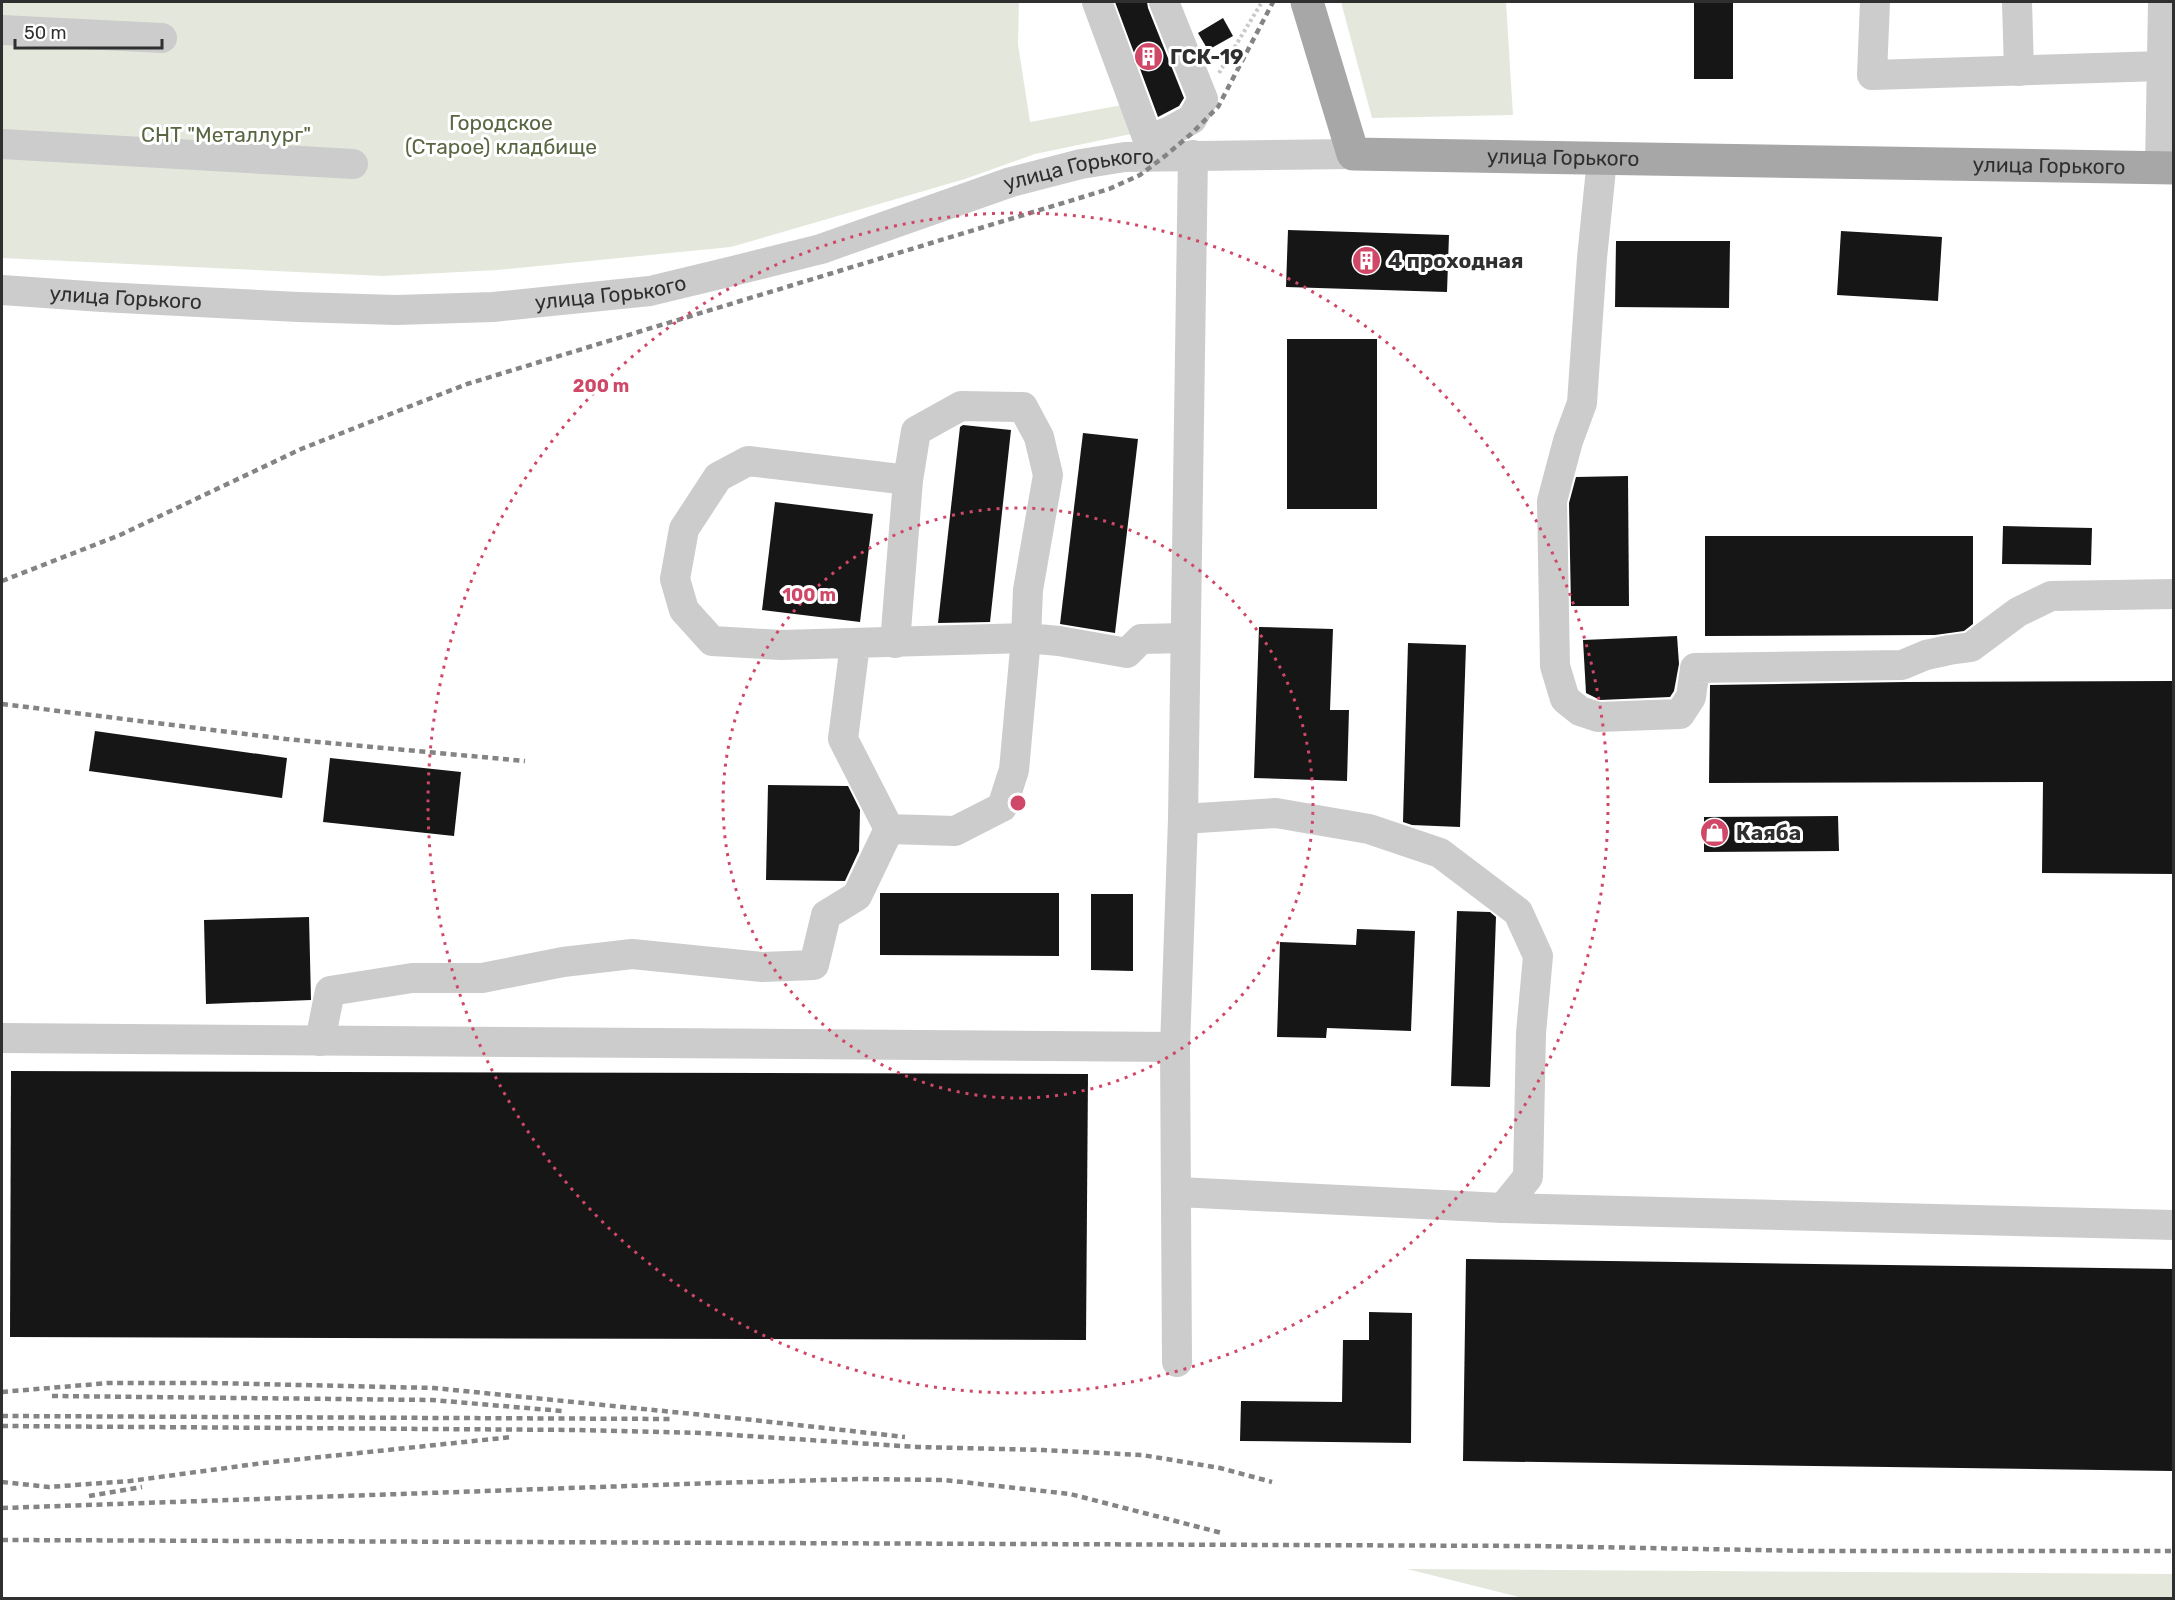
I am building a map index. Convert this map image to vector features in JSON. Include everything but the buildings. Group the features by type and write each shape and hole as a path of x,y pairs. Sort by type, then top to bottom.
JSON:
{"main road":[{"path":"1307,2 1353,154"},
{"name":"улица Горького","path":"1353,154 2167,168"}],"street":[{"path":"1097,2 1151,148 1172,130 1192,119 1203,99 1164,2"},
{"path":"1875,2 1872,75 2019,71 2166,48"},
{"path":"2017,2 2019,71"},
{"path":"2163,2 2166,48 2167,168"},
{"path":"2,30 162,38"},
{"path":"2,144 353,164"},
{"name":"улица Горького","path":"2,290 102,297 396,310 493,308 650,291 820,249 1021,180 1125,157 1151,148 1193,155 1353,154"},
{"path":"1177,1362 1178,1192 1175,1047 1183,819 1193,155"},
{"path":"1602,159 1592,258 1582,403 1552,501 1555,666 1565,699 1580,711 1598,717 1680,714 1691,698 1695,668 1902,665 1926,656 1971,647 2018,612 2050,596 2174,594"},
{"path":"889,830 955,831 1002,807 1014,770 1028,590 1048,475 1039,436 1023,407 961,406 916,431 908,480 895,643"},
{"path":"908,480 748,461 718,477 684,529 675,579 684,610 712,641 781,645 1026,638 1059,641 1127,653 1141,639 1185,638"},
{"path":"855,644 843,739 889,830"},
{"path":"1183,819 1276,813 1369,829 1440,853 1518,912 1538,956 1531,1033 1528,1177 1503,1208"},
{"path":"320,1041 330,991 412,978 482,978 563,962 633,954 762,968 813,965 826,915 857,896 889,830"},
{"path":"2,1038 1175,1047"},
{"path":"1178,1192 1503,1208 2174,1225"}],"path":[{"path":"1203,99 1262,2"}],"green space":[{"name":"Городское (Старое) кладбище","path":"2,2 1019,2 1018,44 1030,122 1122,105 1131,134 1035,154 965,179 731,247 498,270 383,276 2,258"},
{"path":"1341,2 1506,2 1513,115 1372,118"},
{"path":"1407,1569 2173,1574 2174,1598 1523,1598"}],"railway":[{"path":"2,581 120,535 301,449 467,384 1109,189 1140,175 1191,134 1218,107 1273,2"},
{"path":"2,704 286,739 525,761"},
{"path":"2,1392 108,1383 434,1388 905,1437"},
{"path":"52,1396 432,1400 562,1411"},
{"path":"2,1416 672,1419"},
{"path":"2,1426 702,1433 917,1447 1142,1455 1220,1468 1272,1482"},
{"path":"2,1482 49,1487 130,1481 263,1463 512,1437"},
{"path":"2,1508 713,1483 862,1479 944,1480 1070,1494 1222,1533"},
{"path":"89,1496 142,1487"},
{"path":"2,1540 1535,1546 1812,1551 2174,1551"}],"place":[{"name":"ГСК-19","path":"1149,57"},
{"name":"4 проходная","path":"1367,261"},
{"name":"Каяба","path":"1715,833"}],"park label":[{"name":"СНТ \"Металлург\"","path":"226,135"}]}
